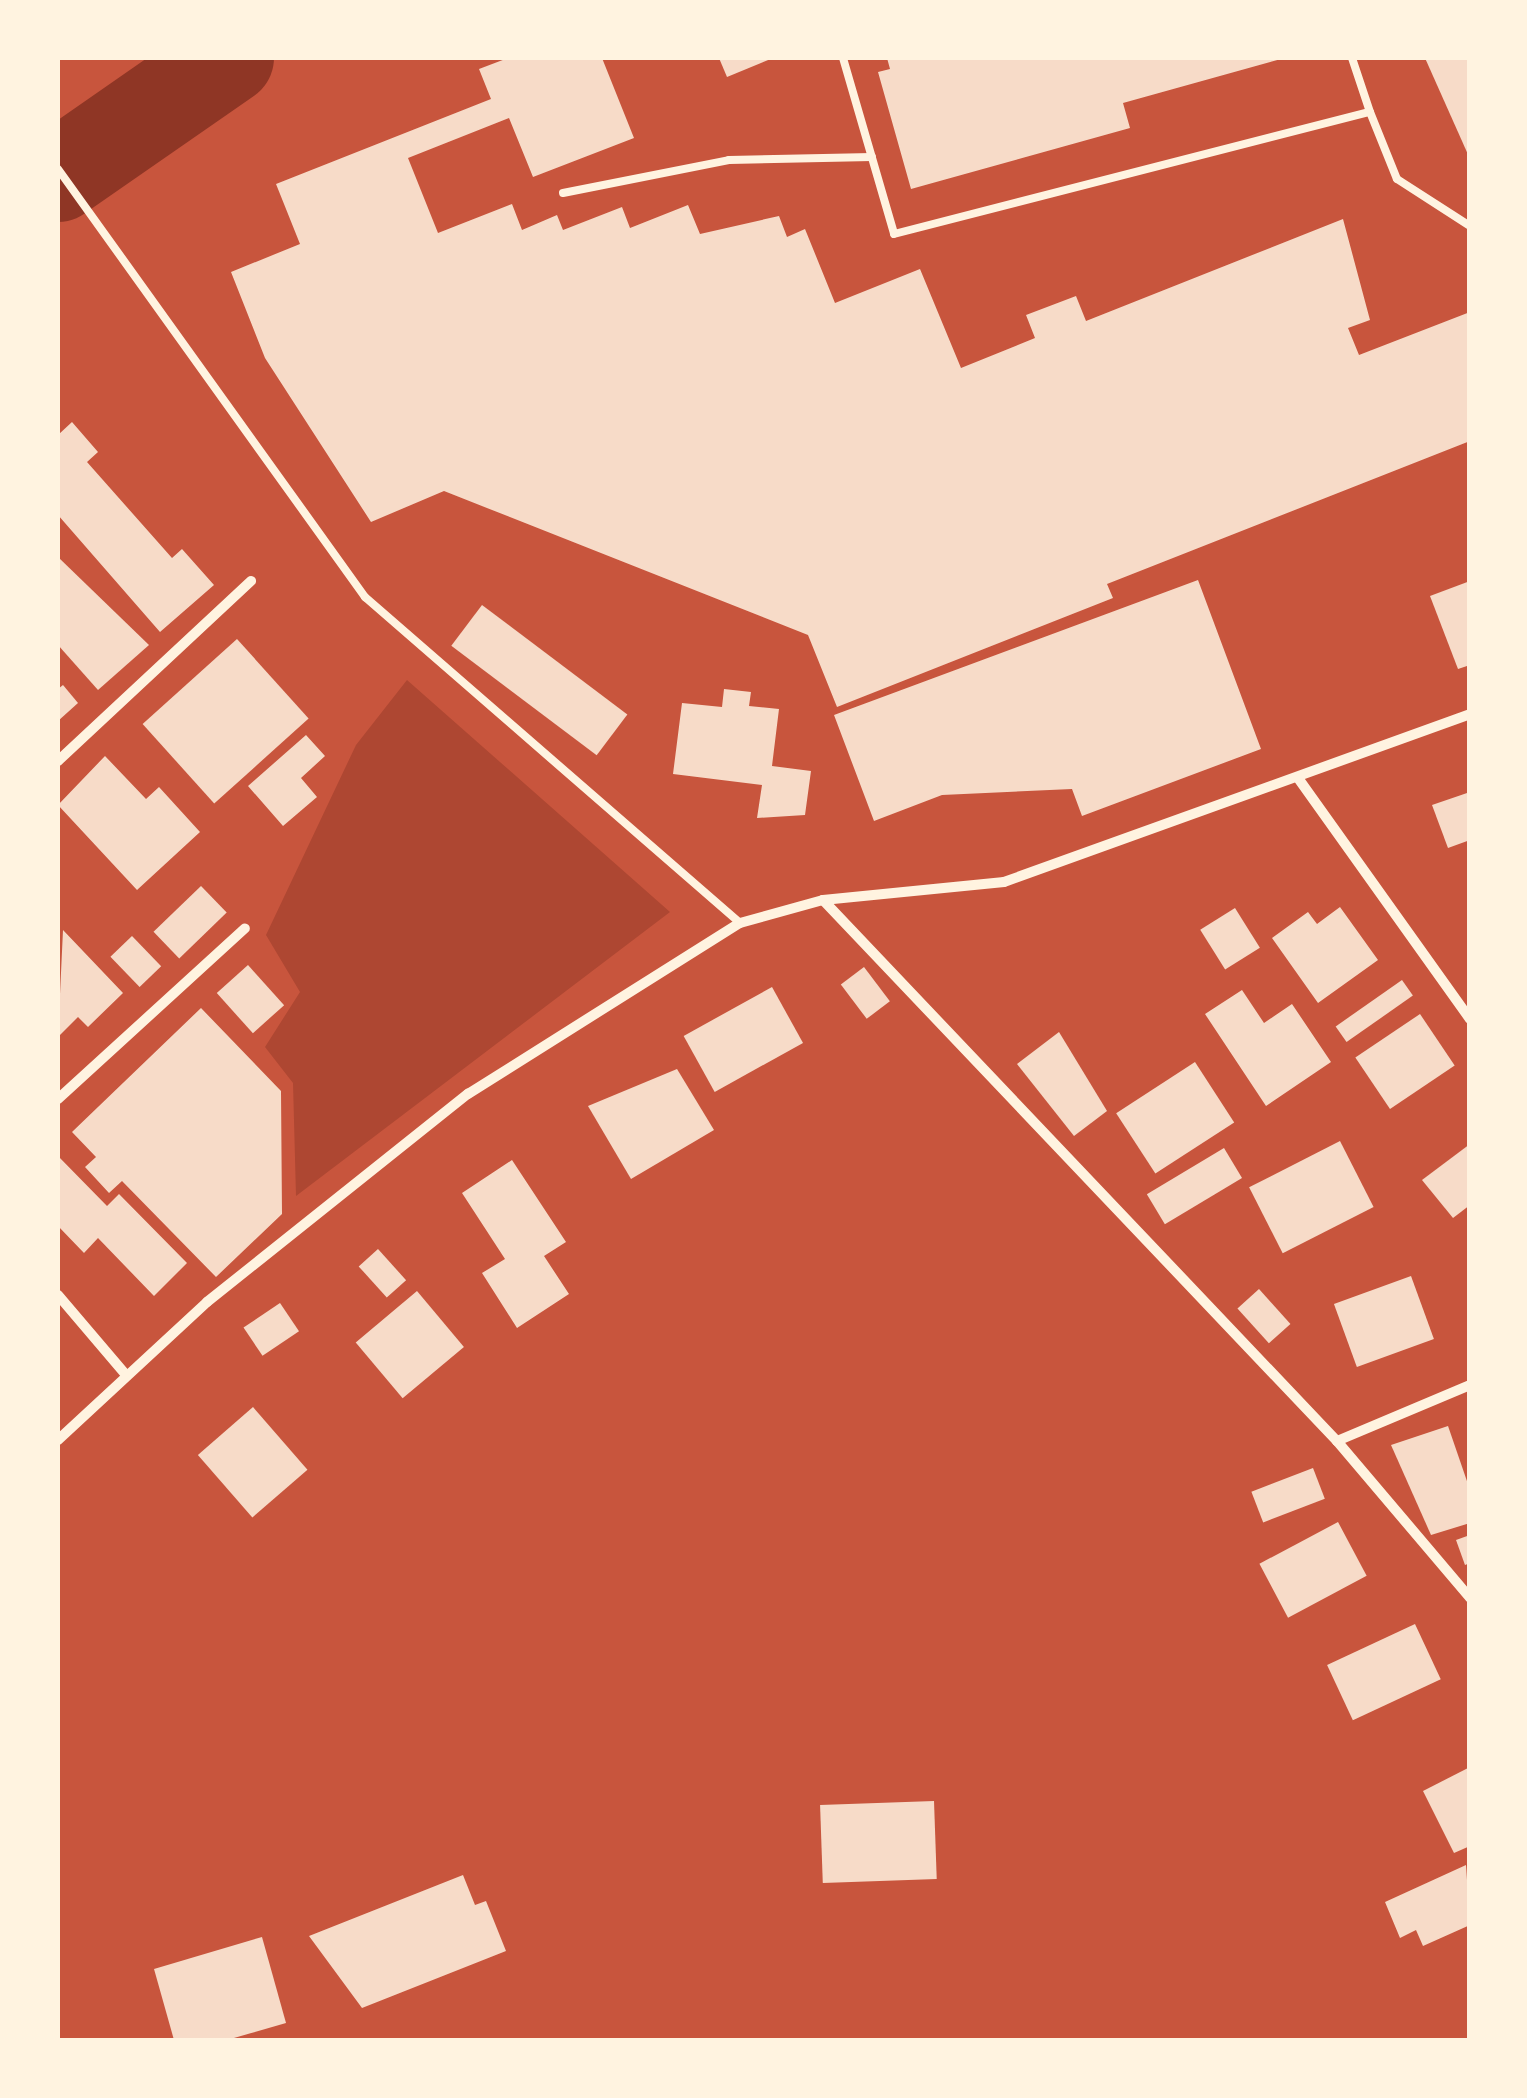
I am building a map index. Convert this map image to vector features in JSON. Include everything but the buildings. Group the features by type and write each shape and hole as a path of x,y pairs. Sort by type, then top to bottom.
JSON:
{"street":[{"path":"58,760 251,581"},
{"path":"58,1440 127,1376 468,1094 740,923 822,900 1004,882 1470,714"},
{"path":"1298,778 1470,1018"},
{"path":"822,900 1338,1441 1470,1598"},
{"path":"58,1100 245,928"},
{"path":"58,1295 127,1376"},
{"path":"1338,1441 1470,1385"}],"lane":[{"path":"843,58 894,234 1370,112"},
{"path":"1352,58 1398,179 1470,226"},
{"path":"563,193 729,160 872,157"},
{"path":"58,169 365,597 740,923"}],"shaded area":[{"path":"407,680 670,912 296,1196 293,1083 265,1047 300,992 266,935 356,745"}],"waterway":[{"path":"58,176 228,58"}]}
